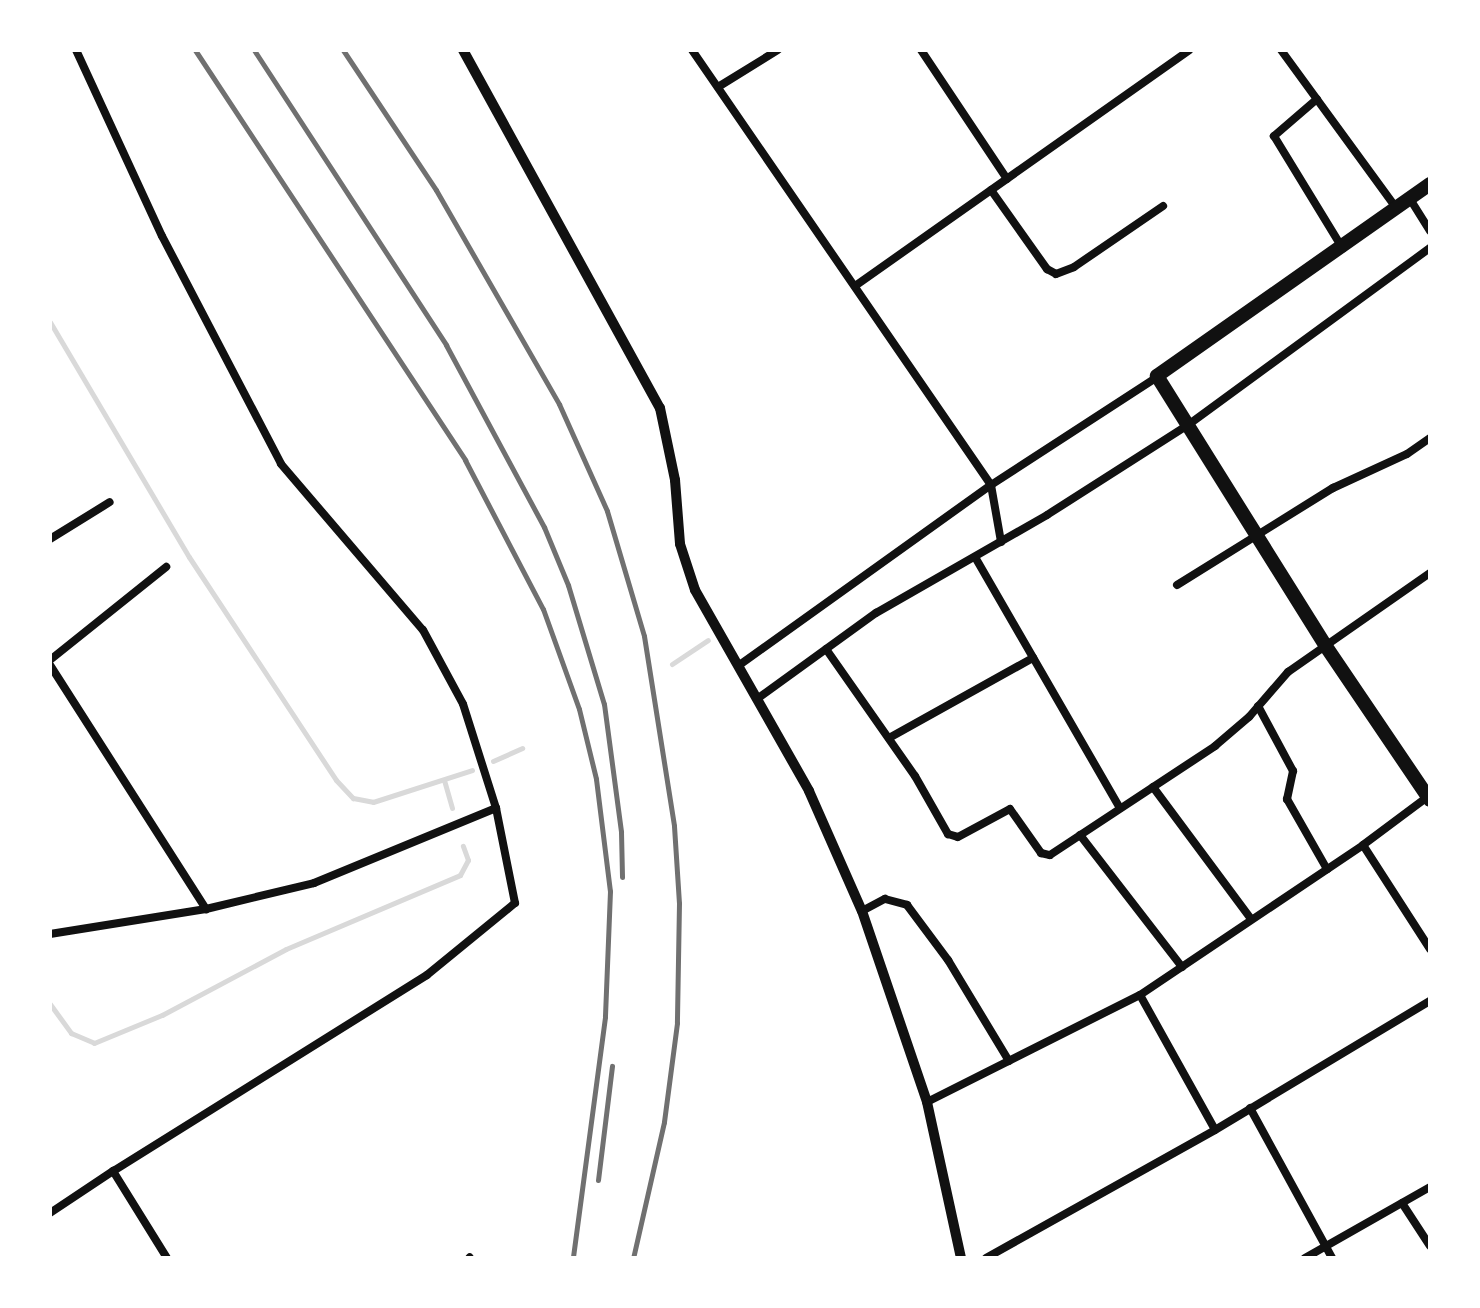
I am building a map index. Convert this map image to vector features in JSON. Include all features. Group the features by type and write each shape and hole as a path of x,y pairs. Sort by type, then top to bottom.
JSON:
{"highway":[{"path":"1429,797 1326,646 1157,376 1343,249 1430,184"}],"street":[{"path":"50,1213 427,974 514,903 496,808 463,704 423,630 280,464 162,236 76,50"},
{"path":"463,50 660,408 675,480 680,544 695,590 809,791 862,910 927,1102 961,1258"},
{"path":"692,50 991,485 1002,542"},
{"path":"718,88 778,50"},
{"path":"921,50 1007,178"},
{"path":"855,286 1189,50"},
{"path":"1282,50 1397,209"},
{"path":"1317,99 1274,136 1343,249"},
{"path":"991,190 1048,270 1056,274 1074,267 1163,206"},
{"path":"1410,198 1430,232"},
{"path":"757,699 915,588 1002,542 1188,425 1430,248"},
{"path":"738,666 991,485 1157,376"},
{"path":"1177,586 1333,488 1407,454 1430,438"},
{"path":"50,539 110,502"},
{"path":"975,557 1120,808"},
{"path":"166,567 50,663 206,909"},
{"path":"826,649 890,738 953,838 1010,809 1045,856 1224,739 1288,672 1429,574"},
{"path":"890,738 1034,658"},
{"path":"1258,706 1292,771 1287,799 1327,869"},
{"path":"1153,787 1251,919"},
{"path":"927,1102 1140,994 1429,797"},
{"path":"50,934 206,909 314,883 496,808"},
{"path":"1080,836 1182,967"},
{"path":"1363,845 1430,948"},
{"path":"862,910 885,899 907,905 948,960 1009,1061"},
{"path":"1140,994 1214,1130"},
{"path":"986,1258 1214,1130 1430,1001"},
{"path":"1250,1108 1332,1258"},
{"path":"113,1171 167,1258"},
{"path":"1306,1258 1430,1187"},
{"path":"1402,1203 1430,1246"}],"waterway":[{"path":"50,322 189,557 336,780 353,798 373,802 472,770"},
{"path":"672,664 708,640"},
{"path":"493,761 522,748"},
{"path":"444,780 452,808"},
{"path":"50,1004 71,1033 94,1043 162,1015 286,949 460,875 468,860 463,846"}],"railway":[{"path":"195,50 465,460 543,609 579,709 596,779 610,891 605,1017 573,1258"},
{"path":"254,50 446,345 544,527 568,585 604,704 621,832 622,877"},
{"path":"343,50 436,190 559,404 607,511 644,636 674,826 679,903 677,1023 664,1122 633,1258"},
{"path":"598,1180 612,1066"}]}
